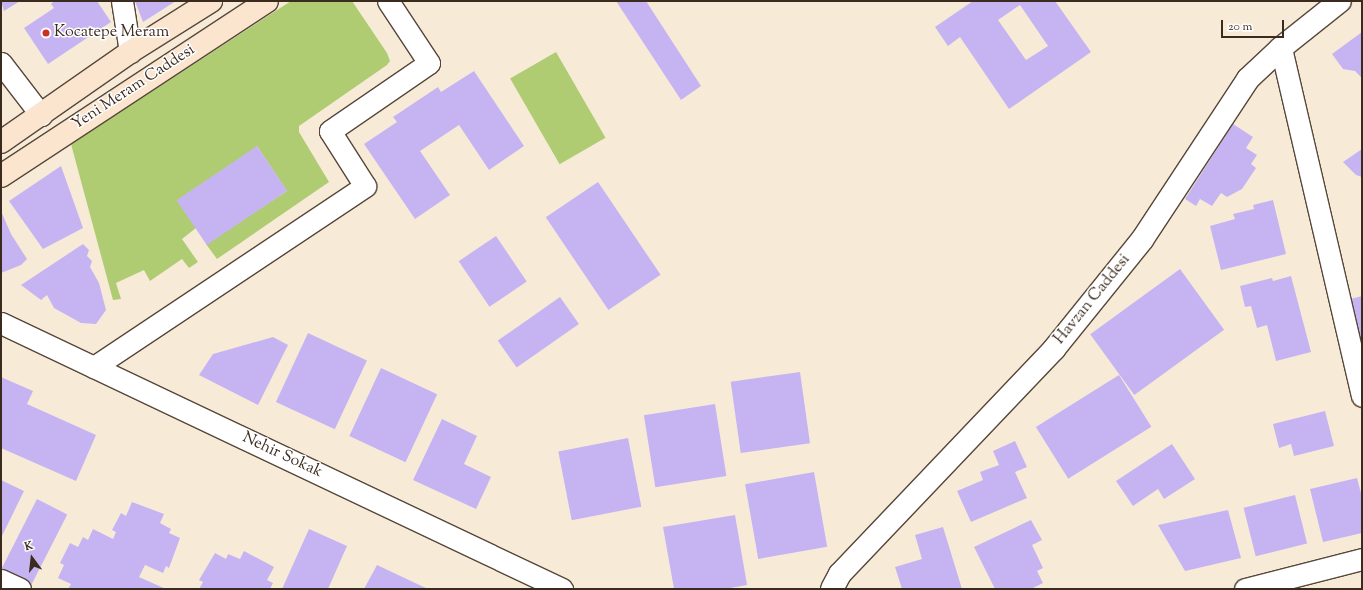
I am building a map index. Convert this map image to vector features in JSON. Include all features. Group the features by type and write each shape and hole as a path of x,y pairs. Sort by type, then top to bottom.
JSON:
{"main road":[{"name":"Yeni Meram Caddesi","path":"1,142 130,52 211,1"},
{"name":"Yeni Meram Caddesi","path":"1,176 267,1"}],"street":[{"path":"122,1 130,52"},
{"path":"94,367 365,186 330,131 429,63 388,1"},
{"name":"Havzan Caddesi","path":"832,589 840,574 1054,349 1142,240 1248,79 1281,48 1340,1"},
{"path":"1281,48 1362,396"},
{"path":"1,63 41,115"},
{"name":"Nehir Sokak","path":"1,323 562,589"},
{"path":"1245,589 1361,562"},
{"path":"1,580 20,589"}],"green space":[{"path":"291,1 352,1 387,53 390,61 387,65 299,126 299,132 329,182 217,259 206,244 287,191 257,146 196,228 182,239 198,262 189,268 182,259 150,281 144,270 116,283 121,299 113,300 71,144"},
{"path":"556,52 606,138 560,164 510,79"}],"building":[{"path":"1,1 20,1 4,11"},
{"path":"54,1 97,1 111,22 48,64 24,28 54,8 51,4"},
{"path":"135,1 176,1 143,22"},
{"path":"616,1 646,1 701,86 681,100"},
{"path":"973,1 1055,1 1091,52 1009,109 960,37 948,46 935,27","holes":["1020,5 1048,46 1026,60 998,20"]},
{"path":"1362,32 1362,78 1355,71 1343,69 1332,54"},
{"path":"474,71 524,146 489,170 459,125 420,151 450,195 415,219 364,144 397,122 393,117 438,87 441,92"},
{"path":"1233,124 1253,137 1246,148 1257,155 1251,164 1256,168 1242,189 1227,197 1221,193 1212,206 1200,199 1196,206 1185,199"},
{"path":"257,146 287,191 207,245 177,200"},
{"path":"1362,149 1362,177 1356,175 1343,162"},
{"path":"61,166 83,228 43,249 9,201"},
{"path":"598,182 661,275 608,310 546,217"},
{"path":"1273,200 1286,254 1221,270 1210,226 1235,219 1233,214 1254,209 1253,205"},
{"path":"1,211 11,234 27,259 21,265 1,273"},
{"path":"496,236 527,282 489,307 459,261"},
{"path":"83,244 89,250 87,256 92,261 90,267 99,283 106,310 96,324 81,323 54,308 47,295 41,300 21,285"},
{"path":"1180,269 1224,330 1134,395 1090,334"},
{"path":"1291,276 1311,352 1276,361 1267,325 1257,328 1251,306 1245,307 1240,286 1272,278 1273,281"},
{"path":"1362,296 1362,335 1356,336 1347,300"},
{"path":"560,297 579,324 517,368 498,341"},
{"path":"308,333 367,360 335,429 276,402"},
{"path":"273,337 288,345 258,405 199,375 213,354"},
{"path":"381,368 437,394 405,462 349,436"},
{"path":"800,372 810,443 741,453 731,382"},
{"path":"1119,375 1151,427 1068,479 1036,427"},
{"path":"1,377 33,391 27,404 96,435 76,481 1,448"},
{"path":"715,404 726,476 655,487 644,415"},
{"path":"1325,411 1334,446 1294,456 1291,444 1279,448 1273,424"},
{"path":"442,419 477,436 464,464 491,477 476,509 413,480"},
{"path":"628,438 641,507 572,520 558,452"},
{"path":"1015,441 1027,467 1015,472 1027,498 971,522 957,491 983,480 980,472 999,465 993,451"},
{"path":"1172,444 1195,479 1164,499 1158,489 1133,506 1116,481"},
{"path":"814,472 827,547 758,559 745,484"},
{"path":"1357,478 1362,497 1362,533 1323,542 1310,489"},
{"path":"1,480 24,491 1,538"},
{"path":"1295,495 1307,544 1256,556 1244,508"},
{"path":"37,499 67,514 31,585 1,569"},
{"path":"132,502 164,514 160,523 171,529 169,533 180,538 169,568 166,566 163,573 145,565 139,577 166,589 68,589 71,584 58,578 64,565 60,563 70,543 78,547 83,537 88,540 93,529 113,539 116,532 112,530 121,513 126,516"},
{"path":"1228,510 1241,558 1185,571 1158,525"},
{"path":"735,515 747,585 725,589 674,589 663,527"},
{"path":"1031,520 1042,540 1032,545 1043,568 1037,571 1043,583 1031,589 995,589 974,547"},
{"path":"943,527 962,589 902,589 895,567 922,559 915,535"},
{"path":"309,529 347,546 328,589 282,589"},
{"path":"244,551 274,567 267,580 273,583 270,589 199,589 203,582 199,580 215,553 226,559 228,554 240,559"},
{"path":"377,565 428,589 364,589"}],"place":[{"name":"Kocatepe Meram","path":"46,33"}]}
